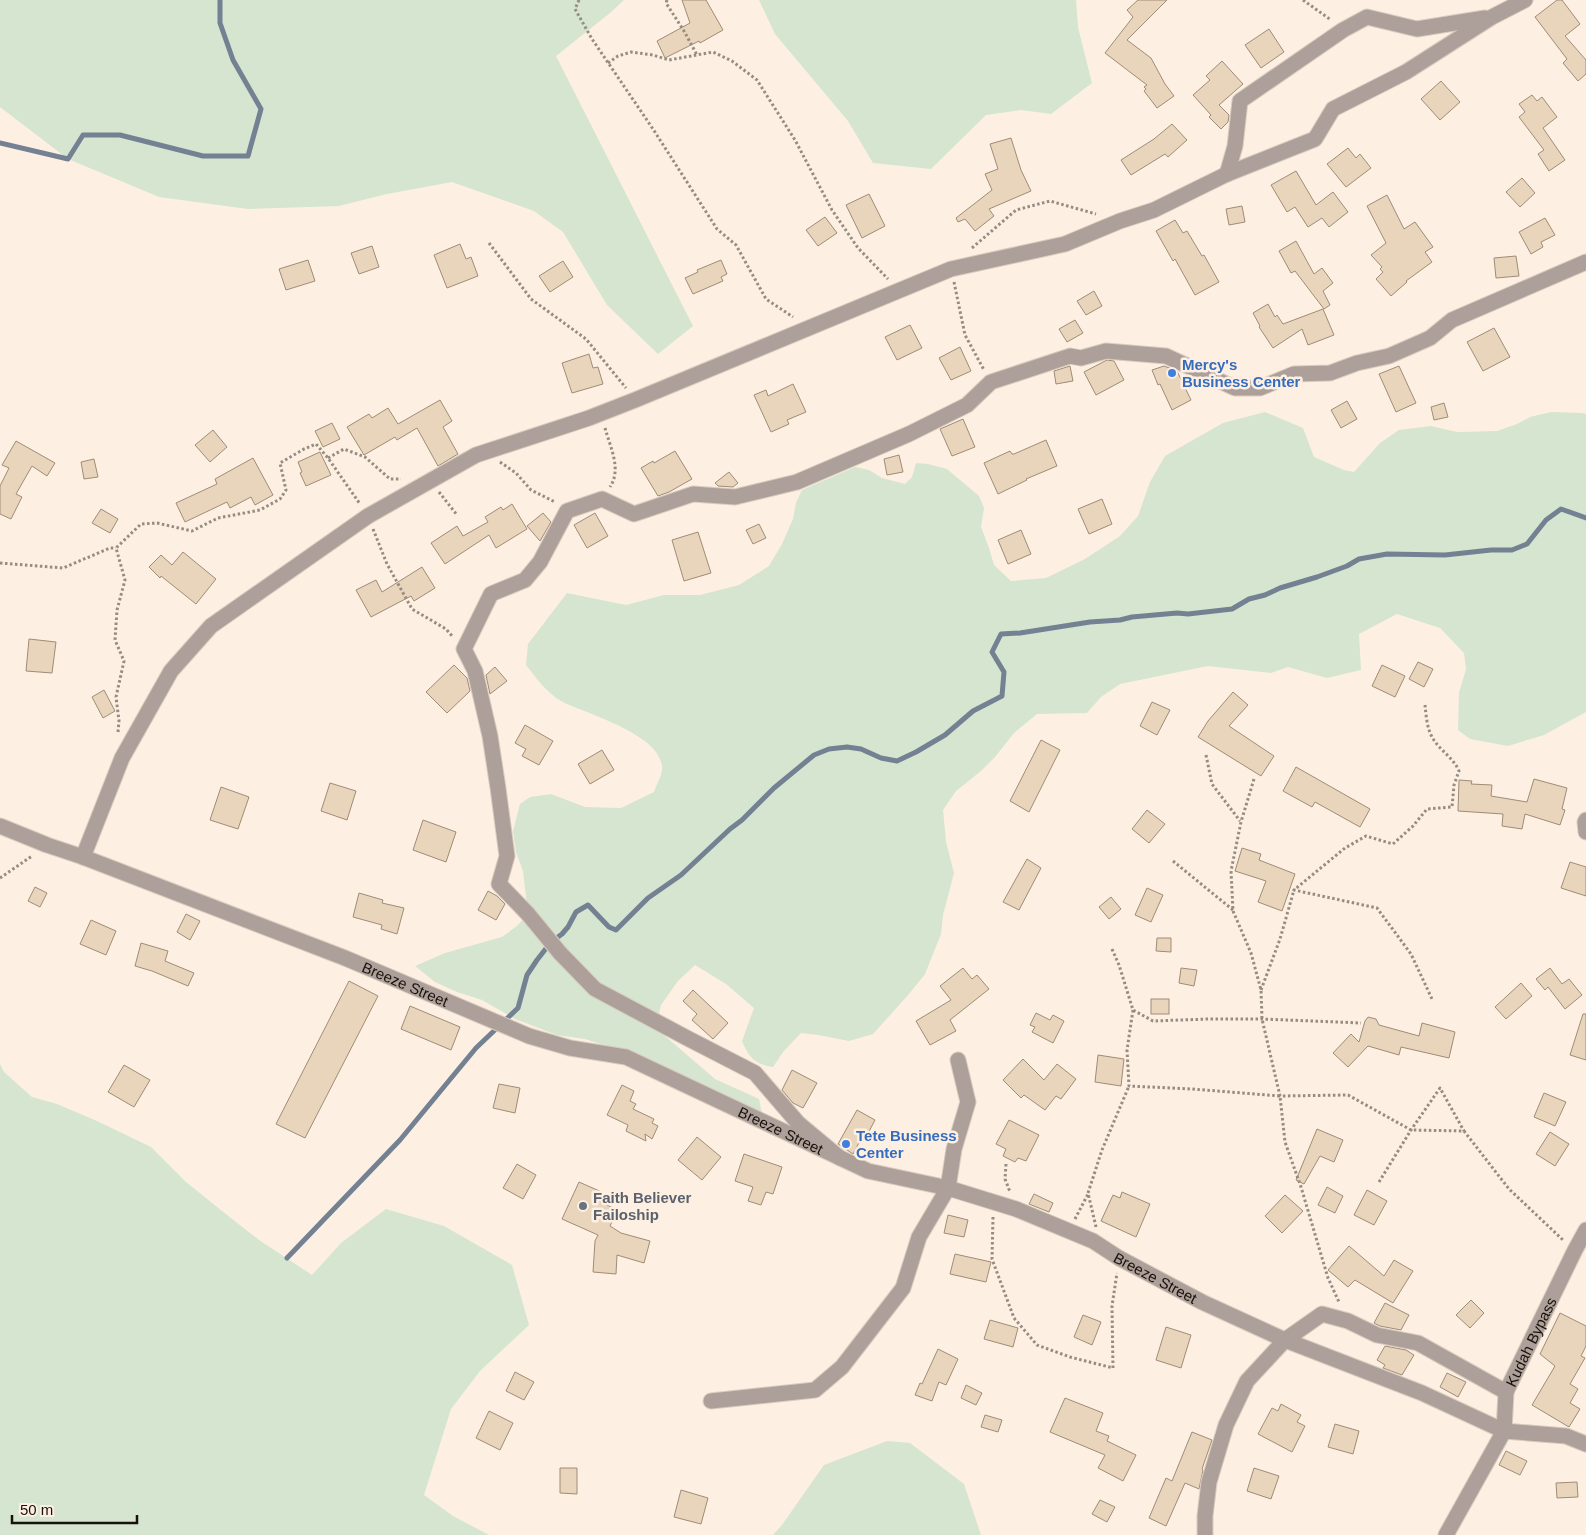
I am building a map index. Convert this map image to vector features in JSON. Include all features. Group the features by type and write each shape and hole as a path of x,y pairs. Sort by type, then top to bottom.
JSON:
{"street":[{"path":"83,857 122,758 171,671 211,626 368,516 476,455 600,414 951,269 1065,244 1120,221 1154,210 1228,174 1315,139 1333,109 1406,72 1492,17 1525,0"},
{"path":"1228,174 1235,146 1240,101 1344,30 1367,17 1416,30 1492,17"},
{"path":"840,1158 798,1123 755,1072 596,989 560,953 528,914 499,884 506,856 498,788 490,736 474,671 464,649 491,594 525,580 540,562 567,511 602,499 634,514 693,494 735,497 797,482 910,434 967,405 991,382 1070,356 1081,358 1106,351 1166,356 1235,388 1260,388 1294,374 1330,373 1357,362 1389,356 1430,338 1452,320 1586,262"},
{"path":"1586,820 1586,832"},
{"name":"Breeze Street","path":"0,826 345,958 529,1036 570,1048 626,1057 868,1170 948,1188 1016,1210 1093,1241 1119,1258 1202,1302 1285,1340 1422,1393 1504,1430 1566,1436 1586,1444"},
{"path":"711,1401 815,1390 842,1367 902,1288 919,1237 948,1188 954,1149 968,1102 958,1060"},
{"name":"Kudah Bypass","path":"1446,1535 1504,1430 1506,1392 1574,1250 1586,1230"},
{"path":"1205,1535 1209,1482 1226,1425 1247,1380 1285,1340 1322,1314 1348,1321 1377,1335 1418,1342 1506,1392"}],"path":[{"path":"580,0 575,9 592,40 653,129 717,229 736,246 766,299 808,328"},
{"path":"667,0 666,3 697,55"},
{"path":"1303,0 1344,30"},
{"path":"608,63 618,56 631,52 653,55 669,60 713,52 732,61 757,80 795,140 832,210 858,248 899,290"},
{"path":"969,251 980,239 1016,210 1050,201 1120,221"},
{"path":"489,243 531,298 586,339 635,400"},
{"path":"951,269 965,335 991,382"},
{"path":"600,414 615,460 615,479 602,499"},
{"path":"0,563 63,568 110,548 116,548 141,524 157,524 192,531 218,518 260,510 280,499 286,490 280,463 316,444 328,458 368,516 387,564 412,609 446,629 464,649"},
{"path":"328,458 344,449 365,457 390,479 430,481 458,515"},
{"path":"485,452 516,473 531,490 567,511"},
{"path":"116,548 125,580 117,610 115,640 124,661 116,697 119,721 116,746 122,758"},
{"path":"1261,990 1280,938 1294,890 1345,848 1366,836 1393,844 1427,810 1452,807 1454,785 1459,771 1456,763 1430,735 1425,705"},
{"path":"1206,755 1212,784 1241,822"},
{"path":"1254,779 1241,822 1231,871 1233,910 1251,953 1261,990 1262,1020 1280,1096 1284,1142 1301,1187 1328,1278 1348,1321"},
{"path":"0,878 47,845"},
{"path":"1173,861 1233,910"},
{"path":"1294,890 1377,908 1411,954 1432,999"},
{"path":"1069,1232 1088,1193 1102,1150 1130,1086 1127,1050 1133,1010 1112,949"},
{"path":"1133,1010 1153,1021 1262,1020 1361,1023"},
{"path":"1130,1086 1280,1096 1348,1094 1411,1130 1464,1131"},
{"path":"1379,1182 1440,1088 1464,1131 1509,1189 1574,1250"},
{"path":"1006,1164 1005,1179 1016,1210"},
{"path":"1088,1193 1096,1227 1102,1234"},
{"path":"994,1203 992,1259 1014,1318 1037,1344 1070,1357 1113,1368 1112,1306 1119,1258"}],"green space":[{"path":"0,0 624,0 556,56 693,326 658,354 607,305 563,232 534,211 452,182 387,194 339,206 248,209 159,197 68,159 0,107"},
{"path":"759,0 1076,0 1078,27 1092,83 1051,114 1021,110 986,115 931,169 873,163 848,121 775,34"},
{"path":"1265,412 1303,428 1314,457 1344,470 1354,472 1380,443 1399,430 1431,426 1457,432 1497,431 1530,417 1551,412 1586,414 1586,712 1544,735 1508,746 1470,739 1458,730 1459,693 1466,669 1464,653 1440,628 1397,614 1359,634 1361,670 1327,678 1288,667 1271,673 1208,666 1120,684 1101,697 1087,713 1037,714 1014,733 981,771 956,791 943,810 946,842 954,873 943,915 941,934 925,974 873,1034 849,1041 801,1033 783,1052 773,1067 753,1059 742,1041 754,1008 726,984 695,965 678,981 661,1005 657,1022 665,1036 715,1079 759,1099 762,1114 625,1052 585,1039 557,1035 515,1019 482,1000 435,982 415,966 445,953 502,937 517,926 528,914 523,871 516,852 513,831 520,804 530,797 551,794 585,807 621,808 654,792 662,770 660,758 651,746 622,727 561,701 546,689 526,665 528,644 567,593 626,605 664,595 700,595 739,585 769,566 782,544 793,519 796,503 802,490 855,467 869,470 882,478 905,484 912,477 916,463 947,469 979,496 984,508 981,527 994,565 1011,581 1046,578 1085,559 1120,536 1138,516 1150,482 1165,456 1223,423"},
{"path":"0,1064 4,1072 32,1097 57,1104 151,1147 186,1182 227,1215 259,1240 312,1275 341,1243 386,1209 444,1226 512,1265 529,1325 480,1371 451,1409 424,1495 453,1516 489,1535 0,1535"},
{"path":"887,1441 910,1443 964,1484 981,1535 773,1535 824,1465"}],"building":[{"path":"682,0 706,0 723,30 700,43 699,41 665,58 657,41 690,23"},
{"path":"1138,0 1167,0 1127,40 1151,58 1174,96 1157,108 1144,91 1146,89 1144,87 1147,85 1105,53 1133,17 1127,10"},
{"path":"1557,0 1562,0 1580,24 1565,36 1586,60 1586,74 1578,81 1563,63 1567,59 1535,17"},
{"path":"1269,29 1284,52 1261,68 1245,45"},
{"path":"1222,61 1243,84 1219,105 1229,115 1228,122 1221,129 1209,117 1211,115 1193,95 1210,80 1206,76"},
{"path":"1441,81 1460,102 1440,120 1421,99"},
{"path":"1532,95 1537,101 1542,97 1557,117 1543,128 1565,160 1549,171 1538,154 1544,150 1519,117 1525,112 1519,104"},
{"path":"1172,124 1187,140 1168,157 1165,154 1131,175 1121,160 1154,139"},
{"path":"1011,138 1021,170 1031,191 989,209 994,216 975,231 965,219 958,222 956,218 992,190 985,174 998,169 990,144"},
{"path":"1348,148 1356,158 1360,154 1371,168 1346,187 1327,164"},
{"path":"1296,171 1316,205 1333,192 1348,212 1329,227 1322,218 1308,227 1295,207 1287,212 1271,185"},
{"path":"1522,178 1535,193 1520,207 1506,192"},
{"path":"869,194 885,226 862,238 846,205"},
{"path":"1387,195 1404,229 1415,222 1433,247 1425,252 1432,262 1406,281 1391,296 1376,279 1383,272 1380,269 1382,267 1371,255 1386,243 1367,206"},
{"path":"1242,206 1245,222 1229,225 1226,209"},
{"path":"825,217 837,233 818,246 806,230"},
{"path":"1545,218 1555,235 1541,242 1543,247 1531,254 1519,232"},
{"path":"1175,220 1183,233 1187,231 1202,256 1204,255 1219,282 1195,295 1175,259 1173,261 1156,231"},
{"path":"1296,241 1314,274 1322,268 1333,283 1323,291 1330,305 1324,309 1295,271 1291,273 1279,251"},
{"path":"460,244 466,259 471,257 478,276 447,288 434,255"},
{"path":"372,246 379,267 359,274 351,253"},
{"path":"1516,256 1519,276 1496,278 1494,258"},
{"path":"308,260 315,281 286,290 279,269"},
{"path":"721,260 727,274 721,277 723,281 693,294 685,278 698,272 697,270"},
{"path":"563,261 573,277 550,292 539,276"},
{"path":"1094,291 1102,306 1086,315 1077,301"},
{"path":"1268,304 1275,317 1277,315 1283,324 1323,309 1334,335 1308,345 1302,329 1273,348 1259,327 1253,313"},
{"path":"1075,320 1083,333 1067,342 1059,329"},
{"path":"910,325 922,348 897,360 885,337"},
{"path":"1494,328 1510,357 1483,371 1467,342"},
{"path":"960,347 971,371 951,380 939,358"},
{"path":"589,354 593,368 598,367 603,384 572,393 562,363"},
{"path":"1107,360 1114,361 1124,380 1096,395 1084,372"},
{"path":"1070,366 1073,381 1056,384 1054,371"},
{"path":"1164,366 1177,371 1191,400 1172,410 1152,370"},
{"path":"1399,366 1416,403 1396,412 1379,374"},
{"path":"793,384 806,412 787,420 789,424 771,432 754,395 766,390 768,396"},
{"path":"440,400 452,421 443,427 458,454 438,466 417,428 397,440 395,437 364,455 347,427 369,414 372,418 388,408 398,424"},
{"path":"1347,401 1357,419 1341,428 1331,410"},
{"path":"1444,403 1448,417 1434,420 1431,407"},
{"path":"963,419 975,447 952,456 940,429"},
{"path":"332,423 340,439 323,447 315,431"},
{"path":"213,430 227,447 210,462 195,445"},
{"path":"1046,440 1057,466 1026,479 998,494 984,463 1010,451 1014,454"},
{"path":"16,441 55,463 47,476 32,466 16,494 22,497 11,519 0,514 0,486 9,468 2,465"},
{"path":"675,451 692,479 658,496 641,468"},
{"path":"320,452 331,475 306,486 300,473 302,472 298,462"},
{"path":"899,455 903,472 887,475 884,459"},
{"path":"253,458 273,495 255,505 251,497 230,508 227,502 185,522 176,503 217,484 215,479"},
{"path":"94,459 98,477 84,479 81,462"},
{"path":"729,472 738,483 733,487 718,486 715,483"},
{"path":"1102,499 1112,524 1089,534 1078,509"},
{"path":"512,504 527,529 496,548 489,535 445,564 431,543 457,526 463,536 488,522 485,517 501,507 503,510"},
{"path":"101,509 118,519 110,533 92,523"},
{"path":"543,513 551,522 540,541 527,526"},
{"path":"595,513 608,536 587,548 574,525"},
{"path":"759,524 766,538 753,544 746,530"},
{"path":"1021,530 1031,554 1008,564 998,540"},
{"path":"698,532 711,573 684,581 672,540"},
{"path":"183,552 216,579 196,604 161,576 160,578 149,567 161,555 172,565"},
{"path":"422,567 435,588 414,601 411,596 371,617 356,590 376,580 382,592"},
{"path":"29,639 56,642 52,673 26,671"},
{"path":"1418,662 1433,669 1424,687 1409,679"},
{"path":"454,665 467,678 470,691 447,713 426,692"},
{"path":"1382,665 1405,676 1395,697 1372,686"},
{"path":"495,667 507,681 490,694 486,675"},
{"path":"104,690 115,711 103,718 92,697"},
{"path":"1233,692 1248,705 1229,726 1274,756 1261,776 1198,737 1208,721"},
{"path":"1152,702 1170,710 1157,735 1140,726"},
{"path":"525,725 553,741 539,765 522,756 526,749 515,743"},
{"path":"1041,740 1060,750 1029,812 1010,801"},
{"path":"602,750 614,770 590,784 578,764"},
{"path":"1296,767 1370,809 1360,827 1315,802 1312,807 1283,791"},
{"path":"1534,779 1567,788 1562,809 1565,810 1560,825 1525,814 1522,829 1502,826 1503,814 1458,811 1459,780 1472,781 1471,784 1492,785 1491,796 1527,802"},
{"path":"330,783 356,791 347,820 321,811"},
{"path":"221,787 249,797 238,829 210,820"},
{"path":"1147,810 1165,824 1149,843 1132,829"},
{"path":"423,820 456,832 446,862 413,850"},
{"path":"1242,848 1261,854 1259,860 1295,874 1282,911 1258,902 1266,881 1235,871"},
{"path":"1027,859 1041,868 1019,910 1003,902"},
{"path":"1570,862 1586,867 1586,896 1561,888"},
{"path":"35,887 47,893 40,907 28,901"},
{"path":"1147,888 1163,895 1151,922 1135,915"},
{"path":"488,891 505,904 496,920 478,910"},
{"path":"359,893 383,900 382,903 404,908 397,934 381,929 382,925 353,917"},
{"path":"1111,897 1121,909 1109,919 1099,907"},
{"path":"186,914 200,921 190,940 177,932"},
{"path":"91,920 116,931 106,955 80,944"},
{"path":"1157,938 1171,938 1171,952 1156,951"},
{"path":"141,943 168,951 165,961 194,973 188,986 135,966"},
{"path":"963,968 972,979 977,975 989,989 950,1020 956,1031 930,1045 916,1021 951,1000 940,986"},
{"path":"1181,968 1197,970 1194,986 1179,983"},
{"path":"1550,968 1562,984 1569,979 1582,995 1565,1009 1548,987 1545,990 1536,979"},
{"path":"349,981 378,996 305,1138 276,1124"},
{"path":"1521,983 1532,996 1506,1019 1495,1007"},
{"path":"693,990 728,1023 713,1039 692,1020 697,1014 683,1001"},
{"path":"1151,999 1169,999 1169,1014 1151,1014"},
{"path":"410,1006 460,1027 451,1050 401,1029"},
{"path":"1036,1013 1050,1020 1053,1015 1064,1021 1053,1043 1032,1032 1035,1027 1030,1025"},
{"path":"1583,1014 1586,1014 1586,1060 1570,1055"},
{"path":"1368,1017 1376,1019 1379,1025 1419,1036 1422,1023 1455,1032 1449,1058 1401,1047 1399,1055 1368,1046 1348,1067 1333,1053 1351,1034 1359,1042"},
{"path":"1098,1055 1124,1059 1121,1086 1095,1082"},
{"path":"1023,1059 1044,1080 1057,1064 1076,1079 1061,1099 1056,1096 1045,1110 1024,1095 1021,1098 1003,1080"},
{"path":"124,1065 150,1080 134,1107 108,1092"},
{"path":"792,1070 817,1083 803,1108 793,1103 782,1090"},
{"path":"499,1084 520,1088 515,1113 493,1108"},
{"path":"622,1085 634,1091 630,1101 636,1104 633,1109 654,1119 652,1123 658,1126 652,1139 645,1134 646,1141 626,1131 628,1125 607,1115"},
{"path":"1544,1093 1566,1102 1555,1126 1534,1117"},
{"path":"857,1110 875,1120 864,1141 861,1139 853,1154 838,1144"},
{"path":"1009,1120 1039,1135 1026,1161 1018,1158 1015,1162 1003,1156 1006,1149 996,1144"},
{"path":"1317,1129 1343,1140 1334,1162 1320,1156 1304,1184 1296,1180"},
{"path":"1550,1132 1569,1144 1555,1166 1536,1154"},
{"path":"697,1137 721,1157 702,1180 678,1160"},
{"path":"744,1154 782,1167 773,1194 766,1192 761,1205 748,1201 753,1187 735,1181"},
{"path":"517,1164 536,1175 523,1199 503,1188"},
{"path":"579,1182 604,1193 600,1202 618,1210 610,1226 621,1233 650,1241 644,1263 617,1255 616,1274 593,1272 595,1241 598,1235 562,1219"},
{"path":"1327,1187 1343,1196 1335,1213 1318,1205"},
{"path":"1367,1190 1387,1201 1374,1225 1354,1215"},
{"path":"1122,1192 1150,1204 1136,1237 1101,1221 1113,1195 1120,1198"},
{"path":"1034,1194 1053,1203 1049,1212 1029,1204"},
{"path":"1285,1195 1303,1211 1282,1233 1265,1216"},
{"path":"948,1215 968,1220 964,1237 944,1233"},
{"path":"1349,1246 1384,1276 1394,1260 1413,1271 1393,1303 1355,1280 1348,1287 1328,1270"},
{"path":"955,1254 991,1262 986,1282 950,1274"},
{"path":"1471,1300 1484,1313 1470,1328 1456,1315"},
{"path":"1385,1303 1409,1315 1401,1330 1374,1323"},
{"path":"1560,1313 1586,1326 1586,1346 1581,1356 1585,1358 1570,1384 1578,1389 1570,1403 1580,1409 1569,1427 1532,1405 1555,1366 1540,1354"},
{"path":"1083,1315 1101,1322 1092,1345 1074,1337"},
{"path":"990,1320 1018,1328 1013,1347 984,1339"},
{"path":"1166,1327 1191,1335 1181,1368 1156,1360"},
{"path":"1385,1346 1406,1350 1414,1355 1402,1375 1383,1368 1385,1365 1377,1360"},
{"path":"938,1349 958,1359 946,1385 939,1382 932,1401 915,1395"},
{"path":"515,1372 534,1382 524,1400 506,1391"},
{"path":"1447,1373 1466,1382 1458,1397 1440,1387"},
{"path":"966,1385 982,1393 976,1405 961,1398"},
{"path":"1065,1398 1103,1413 1096,1431 1109,1436 1107,1441 1136,1455 1123,1481 1098,1468 1105,1455 1050,1432"},
{"path":"1281,1404 1301,1415 1297,1422 1305,1426 1292,1452 1258,1434 1272,1408 1278,1411"},
{"path":"489,1411 513,1423 500,1450 476,1438"},
{"path":"985,1415 1002,1420 998,1432 981,1427"},
{"path":"1335,1424 1359,1431 1353,1454 1328,1447"},
{"path":"1192,1432 1212,1440 1202,1469 1199,1489 1185,1483 1166,1526 1149,1518 1166,1478 1172,1481"},
{"path":"1506,1451 1527,1461 1520,1475 1499,1465"},
{"path":"560,1468 577,1468 577,1494 560,1493"},
{"path":"1254,1468 1279,1476 1271,1499 1247,1491"},
{"path":"1577,1482 1578,1497 1557,1498 1556,1483"},
{"path":"681,1490 708,1498 701,1524 674,1517"},
{"path":"1100,1500 1115,1507 1107,1522 1092,1514"}],"waterway":[{"path":"0,143 68,159 83,135 120,135 203,156 248,156 261,109 233,60 220,23 220,0"},
{"path":"287,1258 400,1140 476,1048 518,1008 527,975 551,942 568,927 576,912 588,905 609,927 616,930 648,898 681,875 742,820 774,788 814,755 829,749 847,747 861,749 881,758 897,761 945,735 973,711 1002,696 1004,672 992,652 1001,634 1132,617 1232,609 1249,599 1317,577 1347,566 1359,559 1387,554 1445,555 1491,550 1512,550 1527,544 1546,520 1561,509 1586,518"}],"place":[{"name":"Mercy's Business Center","path":"1172,373"},
{"name":"Tete Business Center","path":"846,1144"},
{"name":"Faith Believer Failoship","path":"583,1206"}]}
